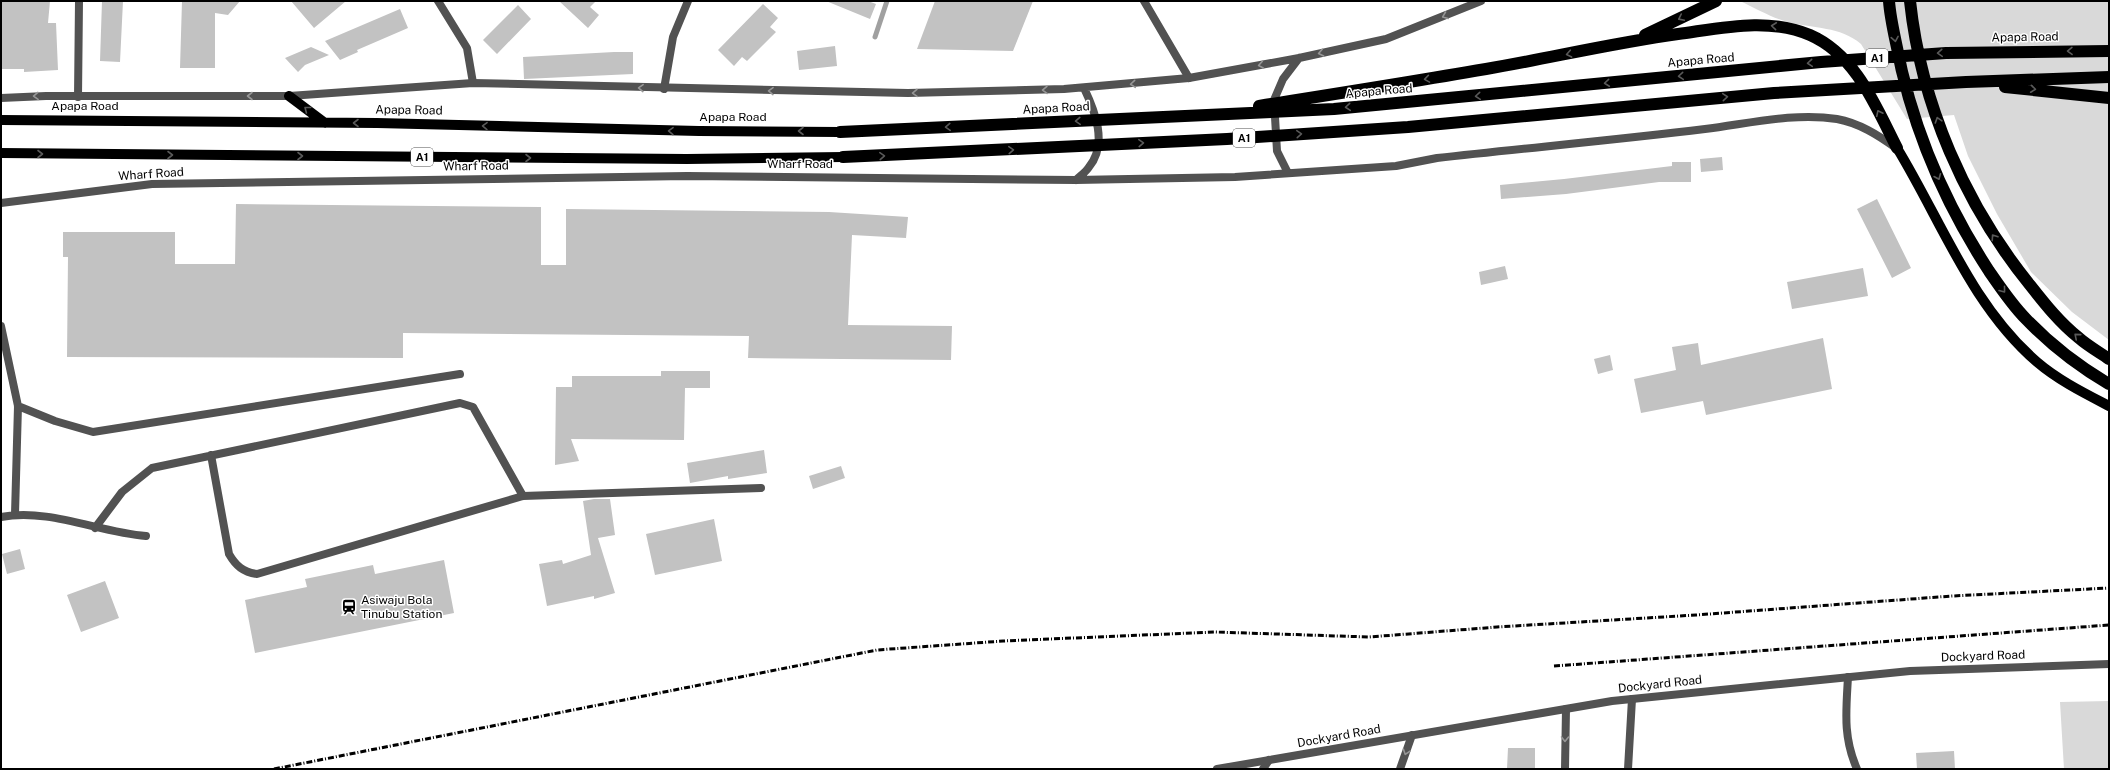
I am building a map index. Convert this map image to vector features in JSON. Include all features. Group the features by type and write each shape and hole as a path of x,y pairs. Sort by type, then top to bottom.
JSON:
{"highway":[{"path":"1635,40 1716,1"},
{"path":"1889,1 1901,73 1922,140 1950,205 1973,247 1997,283 2024,318 2078,366 2109,384"},
{"path":"1910,1 1923,73 1939,124 1964,184 1992,234 2020,273 2050,310 2079,339 2109,359"},
{"path":"1200,115 1486,69 1635,40 1742,25 1789,28 1812,36 1833,50 1853,69 1873,99 1897,148"},
{"name":"Apapa Road","path":"840,132 1334,109 1821,62 1946,52 2109,51"},
{"name":"A1","path":"843,157 1227,139 1408,127 1774,93 1966,82 2109,77"},
{"path":"1966,82 2109,98"}],"main road":[{"path":"289,96 325,123"},
{"name":"Apapa Road","path":"1,120 325,123 699,131 840,132"},
{"path":"1897,148 1984,302 2008,335 2038,363 2077,390 2109,406"},
{"name":"A1","path":"1,154 679,159 843,157"}],"street":[{"path":"78,97 79,1"},
{"path":"438,1 467,48 473,84"},
{"path":"664,89 673,37 688,1"},
{"path":"1144,1 1189,78"},
{"path":"1,98 289,96 473,84 908,93 1084,88 1189,78 1300,58 1386,40 1481,1"},
{"path":"1288,173 1277,151 1274,100 1283,79 1300,58"},
{"path":"1076,180 1089,167 1096,154 1099,134 1094,110 1084,88"},
{"name":"Wharf Road","path":"1,203 152,184 663,176 904,177 1076,180 1235,176 1396,166 1437,158 1705,129 1780,119 1813,118 1837,119 1858,124 1897,148"},
{"path":"1,326 18,406 15,514"},
{"path":"18,406 55,421 93,432 460,374"},
{"path":"95,528 122,492 152,468 460,403 473,407 523,496"},
{"path":"211,455 230,554 236,566 248,573 257,574 523,496 761,488"},
{"path":"1,517 15,514 54,518 122,534 146,536"},
{"name":"Dockyard Road","path":"1217,769 1632,699 1910,671 2109,664"},
{"path":"1848,677 1845,720 1849,750 1857,769"},
{"path":"1628,769 1632,699"},
{"path":"1565,769 1566,709"},
{"path":"1400,769 1412,736"},
{"path":"1264,769 1269,760"}],"shaded area":[{"path":"1740,1 2109,1 2109,340 2072,312 2031,272 1997,214 1968,156 1954,115 1907,119 1861,44 1853,38 1836,31 1782,20"},
{"path":"2109,701 2109,769 2064,769 2060,702"}],"building":[{"path":"1,1 50,1 48,23 56,23 58,70 24,72 24,69 1,69"},
{"path":"102,1 123,1 120,62 100,61"},
{"path":"182,1 240,1 228,15 215,13 215,68 180,68"},
{"path":"291,1 346,1 314,28"},
{"path":"559,1 596,1 590,7 599,15 588,28"},
{"path":"826,1 868,1 876,4 870,19"},
{"path":"935,1 1033,1 1013,51 917,49"},
{"path":"763,4 778,18 770,27 776,32 747,61 742,57 734,66 718,50"},
{"path":"518,5 531,19 497,54 483,40"},
{"path":"400,9 408,28 357,50 358,52 340,60 325,41"},
{"path":"835,46 837,66 799,70 797,51"},
{"path":"311,47 329,55 305,65 298,72 285,58"},
{"path":"633,52 633,74 524,79 523,57"},
{"path":"1722,157 1723,170 1701,172 1700,159"},
{"path":"1672,162 1691,162 1691,182 1659,182 1566,194 1501,199 1500,185 1672,166"},
{"path":"1877,199 1911,268 1892,278 1857,209"},
{"path":"236,204 541,207 541,265 566,265 566,209 829,212 908,217 906,238 852,235 848,325 952,326 951,360 748,358 749,336 403,333 403,358 67,357 68,257 63,257 63,232 175,232 175,264 235,264"},
{"path":"1505,266 1508,279 1481,285 1479,272"},
{"path":"1863,268 1868,296 1792,309 1787,282"},
{"path":"1823,338 1832,389 1706,415 1703,401 1641,413 1634,379 1676,370 1672,347 1698,343 1701,365"},
{"path":"1610,355 1613,370 1598,374 1594,359"},
{"path":"661,371 710,371 710,388 685,388 684,440 571,439 579,461 555,465 556,387 572,387 572,376 661,376"},
{"path":"764,450 767,473 728,479 728,476 690,483 687,463"},
{"path":"841,466 845,478 813,489 809,476"},
{"path":"610,499 615,535 598,538 615,593 594,599 594,596 547,606 539,564 562,560 563,564 591,555 583,501"},
{"path":"714,519 722,561 655,575 646,534"},
{"path":"20,549 25,569 7,574 2,554"},
{"name":"Asiwaju Bola Tinubu Station","path":"444,560 454,613 255,653 245,600 307,587 305,579 373,565 375,574"},
{"path":"105,581 119,618 81,632 67,595"},
{"path":"1508,748 1535,748 1535,769 1507,769"},
{"path":"1954,751 1955,769 1917,769 1916,753"}],"waterway":[{"path":"875,37 887,1"}],"railway":[{"path":"274,769 877,650 1003,641 1215,632 1369,637 1952,596 2109,588"},
{"path":"1554,666 2109,625"}],"place":[{"name":"Asiwaju Bola Tinubu Station","path":"349,607"}]}
